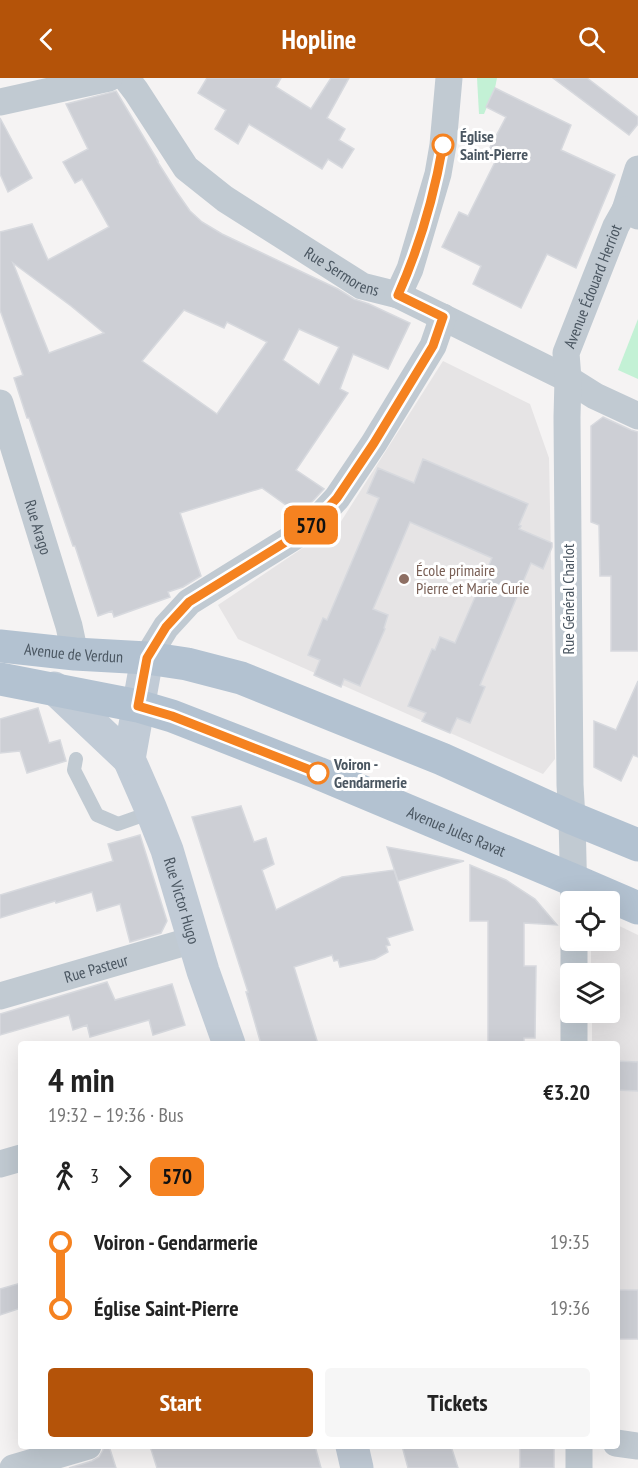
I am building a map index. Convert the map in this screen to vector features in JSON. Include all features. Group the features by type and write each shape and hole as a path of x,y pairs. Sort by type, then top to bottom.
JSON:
{"main road":[{"name":"Avenue de Verdun","path":"0,646 75,654 147,658"},
{"path":"129,759 147,658 187,664 242,678 442,759 638,845"},
{"name":"Avenue de Verdun","path":"0,679 138,706"},
{"name":"Rue Victor Hugo","path":"54,688 129,759 167,850 228,1041"},
{"name":"Avenue Jules Ravat","path":"138,706 172,716 318,773 573,891"},
{"name":"Avenue Jules Ravat","path":"620,903 638,908"},
{"path":"352,1449 357,1468"}],"street":[{"path":"0,102 110,78"},
{"name":"Rue Sermorens","path":"126,78 186,168 225,198 362,286 398,295 638,416"},
{"path":"398,295 410,269 438,174 449,78"},
{"name":"Avenue Édouard Herriot","path":"568,379 566,353 616,226 631,213 638,169"},
{"path":"147,658 166,627 189,602 310,527 337,498 374,443 433,346 443,317"},
{"name":"Rue Général Charlot","path":"568,379 573,891"},
{"name":"Rue Arago","path":"0,403 6,444 69,626 75,654"},
{"name":"Rue Pasteur","path":"0,996 194,940"},
{"path":"574,1023 574,1041"},
{"path":"0,1164 18,1159"},
{"path":"620,1444 638,1446"},
{"path":"13,1468 78,1449"},
{"path":"579,1449 579,1468"}],"lane":[{"path":"76,759 74,770 97,815 118,825 152,812"}],"shaded area":[{"name":"École primaire Pierre et Marie Curie","path":"443,361 530,404 549,458 555,759 543,774 238,639 218,605 340,523"},
{"path":"620,926 638,935 638,1339 620,1339 620,1041 592,1041 592,1023 620,1023 620,963 591,963 591,951 620,951"}],"green space":[{"path":"477,78 497,78 484,114 479,114"},
{"path":"638,319 638,379 618,370"}],"building":[{"path":"207,78 281,78 276,87 311,109 331,78 349,78 327,118 345,129 339,140 354,149 342,168 328,159 322,169 249,124 238,144 215,129 226,110 198,93"},
{"path":"553,78 587,78 638,117 638,124 629,135"},
{"path":"495,88 571,125 561,150 615,175 576,268 547,254 521,308 473,284 481,266 442,247 459,212 468,216 495,162 485,157 506,117 486,107"},
{"path":"116,91 176,191 190,211 202,222 354,299 410,323 388,369 353,354 340,389 348,393 296,470 324,489 300,515 262,488 180,513 201,576 183,587 168,592 170,597 114,617 112,611 98,616 14,378 23,375 0,310 0,232 32,224 48,260 109,227 82,179 75,183 63,162 88,149 66,104","holes":["13,263 71,306 104,333 49,353","184,310 224,328 227,322 267,342 217,414 142,361","299,329 339,347 319,385 283,360"]},
{"path":"0,118 32,178 8,192 0,174"},
{"path":"603,417 638,432 638,651 611,651 611,576 600,576 599,525 591,522 591,426"},
{"path":"423,459 528,504 519,529 552,543 543,569 531,563 480,685 485,687 470,723 457,718 450,733 422,721 426,713 408,706 432,649 435,650 440,637 455,643 492,558 410,522 373,609 388,615 385,629 360,686 344,679 341,687 314,675 320,660 308,655 323,618 327,620 379,498 367,493 378,468 414,483"},
{"path":"638,681 638,757 633,755 621,781 594,767 594,721 616,730"},
{"path":"38,708 49,743 60,740 66,761 27,773 20,751 0,753 0,719"},
{"path":"241,806 254,842 266,838 274,864 262,870 276,910 342,877 394,870 413,930 387,938 390,945 386,946 388,952 375,959 340,967 338,960 334,961 332,955 294,967 317,1041 260,1041 246,992 248,992 192,817"},
{"path":"140,835 167,921 161,933 130,942 120,904 97,911 92,892 0,918 0,895 113,861 108,844"},
{"path":"387,847 464,861 398,881"},
{"path":"470,865 506,880 535,899 557,925 524,923 524,966 536,966 535,1038 524,1038 524,1041 488,1041 488,921 470,921"},
{"path":"107,982 115,1000 172,984 185,1025 153,1035 149,1020 90,1037 87,1025 73,1030 69,1015 0,1035 0,1014"},
{"path":"620,1061 638,1062 638,1091 620,1090"},
{"path":"18,1284 18,1309 0,1315 0,1289"},
{"path":"620,1290 638,1290 638,1339 620,1339"},
{"path":"110,1449 116,1468 69,1468 92,1461 99,1457 103,1450"},
{"path":"151,1449 316,1449 321,1468 157,1468"},
{"path":"403,1449 452,1449 458,1468 408,1468"},
{"path":"520,1449 554,1449 554,1468 520,1468"}],"bus line":[{"name":"570","path":"318,773 172,716 138,706 147,658 166,627 189,602 310,527 337,498 374,443 433,346 443,317 398,295 410,269 438,174 443,145"}],"place":[{"name":"Église Saint-Pierre","path":"443,145"},
{"name":"École primaire Pierre et Marie Curie","path":"404,579"},
{"name":"Voiron - Gendarmerie","path":"318,773"}]}
